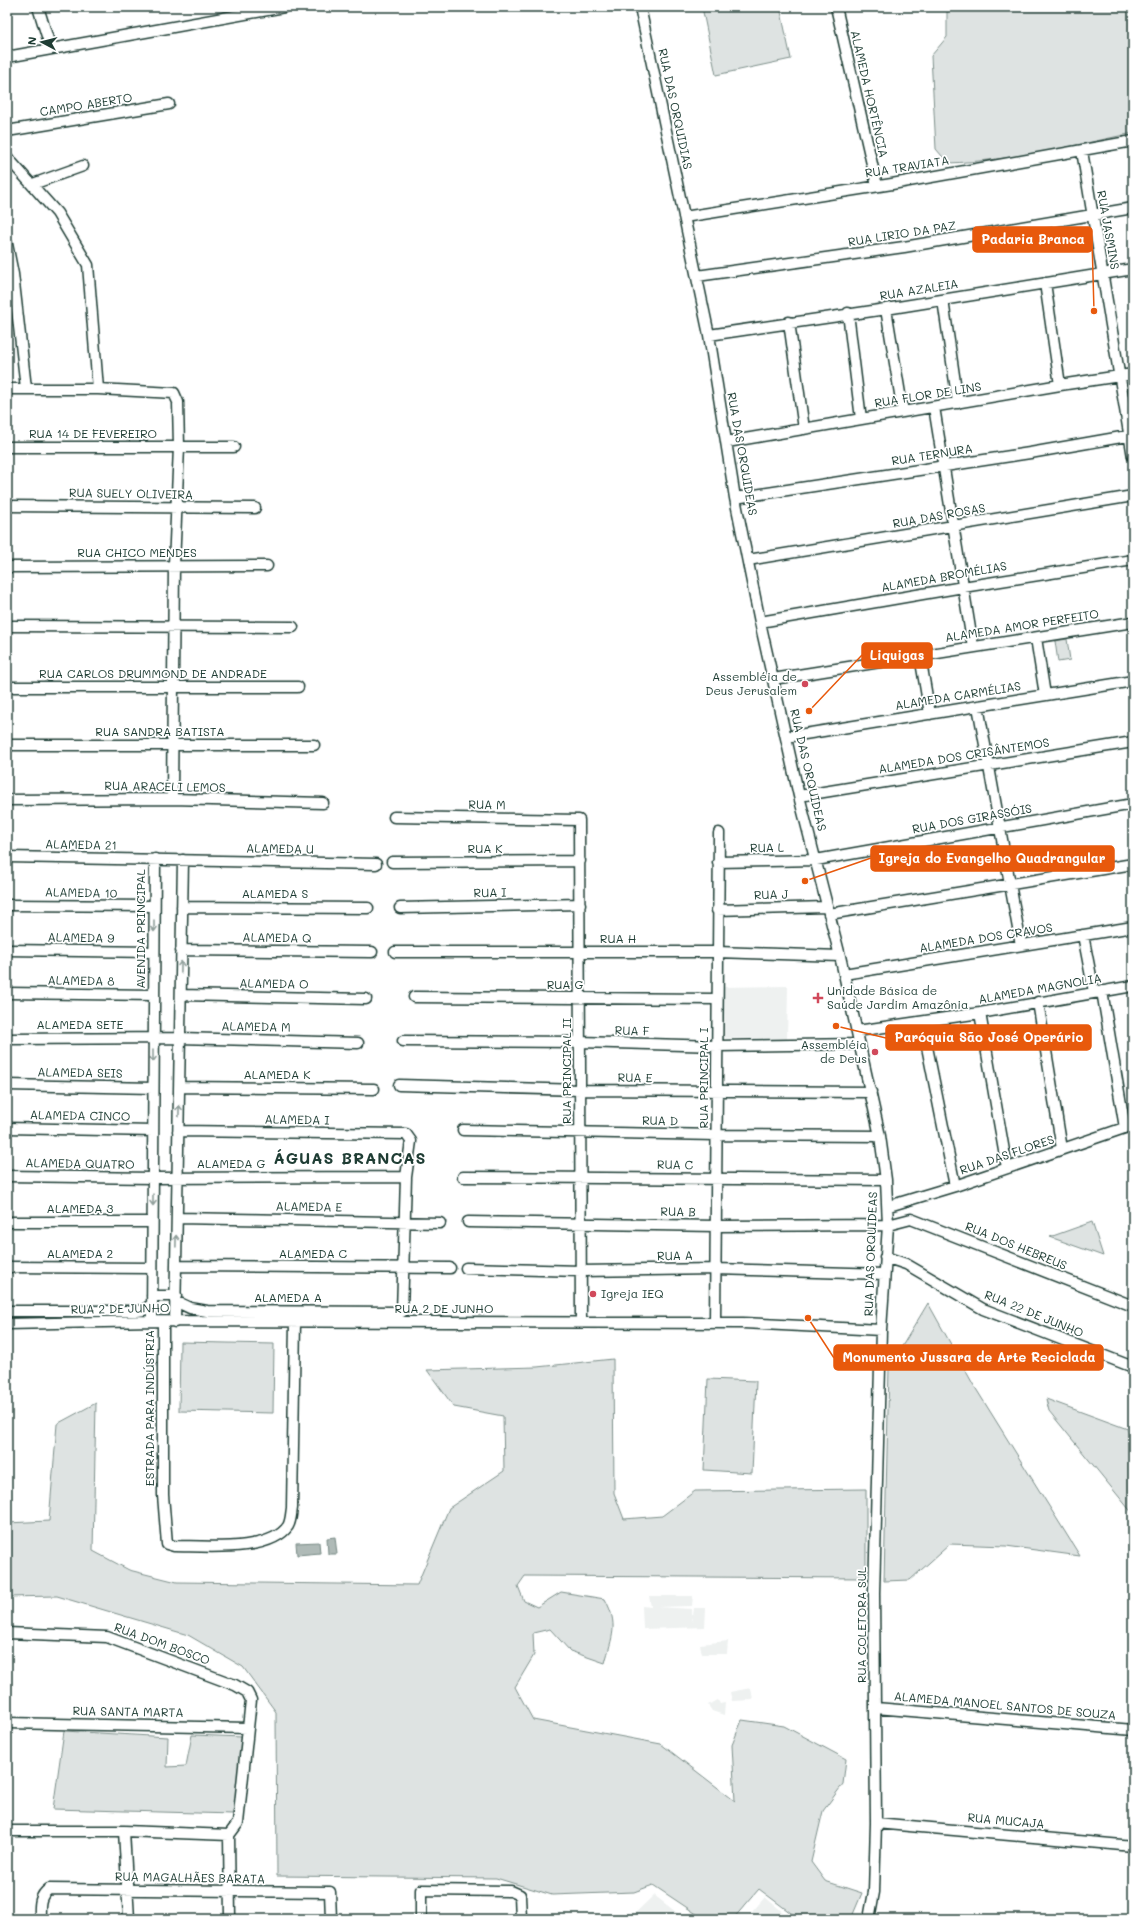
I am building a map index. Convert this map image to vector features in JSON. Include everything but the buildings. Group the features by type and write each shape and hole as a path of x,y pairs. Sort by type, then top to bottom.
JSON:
{"street":[{"path":"38,7 51,49"},
{"path":"7,56 284,7"},
{"name":"RUA DAS ORQUIDIAS","path":"640,7 684,217"},
{"name":"ALAMEDA HORTÊNCIA","path":"836,7 876,186"},
{"name":"CAMPO ABERTO","path":"7,131 170,104"},
{"name":"RUA TRAVIATA","path":"684,217 876,186 1133,141"},
{"name":"RUA JASMINS","path":"1082,151 1131,436 1133,457"},
{"path":"7,157 57,212 88,265 98,389"},
{"path":"33,184 83,166"},
{"name":"RUA LIRIO DA PAZ","path":"697,276 904,247 1133,208"},
{"name":"RUA DAS ORQUIDEAS","path":"684,217 710,335 735,498 760,622 799,796 840,956 880,1136 888,1206 881,1330"},
{"path":"7,244 13,274 26,388"},
{"name":"RUA AZALEIA","path":"710,335 848,313 886,309 1045,282 1133,269"},
{"path":"1045,282 1060,385"},
{"path":"943,300 958,403"},
{"path":"886,309 903,412"},
{"path":"848,313 862,418"},
{"path":"788,322 804,429"},
{"name":"RUA FLOR DE LINS","path":"727,442 862,418 1133,374"},
{"path":"7,389 98,389 174,393 178,402 179,447 175,507 172,799"},
{"path":"934,407 973,647"},
{"name":"RUA TERNURA","path":"735,498 1131,436"},
{"name":"RUA 14 DE FEVEREIRO","path":"7,447 179,447"},
{"path":"179,447 234,447"},
{"name":"RUA DAS ROSAS","path":"748,560 954,527 1133,496"},
{"name":"RUA SUELY OLIVEIRA","path":"7,506 255,508"},
{"name":"ALAMEDA BROMÉLIAS","path":"760,622 963,586 1133,560"},
{"name":"RUA CHICO MENDES","path":"7,567 174,565 267,566"},
{"name":"ALAMEDA AMOR PERFEITO","path":"773,679 1133,622"},
{"path":"7,626 174,625 293,627"},
{"path":"1036,638 1045,694"},
{"path":"920,656 930,714"},
{"name":"ALAMEDA CARMÉLIAS","path":"786,737 1045,694 1133,682"},
{"name":"RUA CARLOS DRUMMOND DE ANDRADE","path":"7,687 298,687"},
{"path":"978,706 1021,946"},
{"name":"ALAMEDA DOS CRISÂNTEMOS","path":"799,796 1133,742"},
{"name":"RUA SANDRA BATISTA","path":"7,745 314,745"},
{"name":"RUA ARACELI LEMOS","path":"7,800 172,799 323,803"},
{"name":"RUA DOS GIRASSÓIS","path":"816,860 1000,826 1133,804"},
{"name":"RUA M","path":"394,817 579,820"},
{"name":"RUA PRINCIPAL II","path":"579,820 581,1322"},
{"name":"RUA PRINCIPAL I","path":"715,1323 717,910 719,833"},
{"name":"ALAMEDA 21","path":"7,857 155,859"},
{"name":"AVENIDA PRINCIPAL","path":"152,1321 155,859 183,860"},
{"path":"175,1322 183,860"},
{"name":"ALAMEDA U","path":"183,860 376,864"},
{"name":"RUA L","path":"718,862 816,860"},
{"name":"RUA K","path":"392,862 580,861"},
{"name":"RUA J","path":"717,910 828,910 1010,885 1133,864"},
{"name":"RUA I","path":"400,908 580,904"},
{"name":"ALAMEDA 10","path":"7,905 154,906"},
{"name":"ALAMEDA S","path":"182,907 368,908"},
{"name":"ALAMEDA DOS CRAVOS","path":"844,974 1133,927"},
{"path":"1083,935 1098,991 1129,1127"},
{"name":"ALAMEDA 9","path":"7,950 154,952"},
{"name":"ALAMEDA Q","path":"182,950 372,952"},
{"name":"RUA H","path":"395,952 717,952 840,956"},
{"name":"ALAMEDA MAGNOLIA","path":"857,1032 980,1013 1133,986"},
{"name":"ALAMEDA 8","path":"7,993 154,995"},
{"name":"ALAMEDA O","path":"181,995 366,999"},
{"name":"RUA G","path":"414,997 717,998"},
{"path":"1038,1002 1062,1149"},
{"path":"980,1013 1006,1168"},
{"path":"922,1022 955,1186"},
{"name":"ALAMEDA M","path":"154,1038 358,1043"},
{"name":"ALAMEDA SETE","path":"7,1039 154,1038"},
{"name":"RUA F","path":"403,1041 580,1042 717,1046 860,1044"},
{"name":"ALAMEDA SEIS","path":"7,1085 153,1088"},
{"name":"RUA E","path":"399,1085 580,1090 870,1092"},
{"name":"ALAMEDA K","path":"179,1087 374,1089"},
{"name":"RUA DAS FLORES","path":"888,1206 955,1186 1129,1127"},
{"name":"ALAMEDA CINCO","path":"7,1128 153,1131"},
{"name":"RUA D","path":"463,1130 716,1135 880,1136"},
{"name":"ALAMEDA I","path":"178,1131 406,1134 411,1141 406,1177"},
{"name":"ALAMEDA QUATRO","path":"7,1176 153,1178"},
{"path":"404,1267 406,1177"},
{"name":"ALAMEDA G","path":"153,1178 406,1177"},
{"name":"RUA C","path":"463,1177 886,1180"},
{"name":"ALAMEDA E","path":"177,1218 404,1221 440,1223"},
{"name":"RUA DOS HEBREUS","path":"888,1224 911,1219 1133,1306"},
{"name":"ALAMEDA 3","path":"7,1222 152,1222"},
{"name":"RUA B","path":"468,1222 716,1226 888,1224"},
{"name":"RUA 22 DE JUNHO","path":"885,1257 906,1264 983,1309 1133,1367"},
{"name":"ALAMEDA C","path":"176,1266 450,1268"},
{"name":"ALAMEDA 2","path":"7,1267 152,1268"},
{"name":"ALAMEDA A","path":"176,1298 190,1308 207,1311 402,1312 404,1267"},
{"name":"RUA A","path":"466,1268 581,1271 716,1269 884,1274"},
{"path":"7,1311 144,1310 152,1300 176,1298"},
{"name":"RUA 2 DE JUNHO","path":"7,1324 152,1321 742,1322 881,1330"},
{"name":"ESTRADA PARA INDÚSTRIA","path":"163,1322 163,1494 167,1544 249,1546 269,1540 288,1526 292,1508 295,1322"},
{"name":"RUA COLETORA SUL","path":"869,1919 874,1892 876,1823 874,1593 881,1330"},
{"name":"RUA DOM BOSCO","path":"7,1633 107,1637 235,1685 247,1692 251,1700 248,1728"},
{"name":"ALAMEDA MANOEL SANTOS DE SOUZA","path":"876,1708 1133,1730"},
{"name":"RUA SANTA MARTA","path":"7,1723 248,1728"},
{"path":"230,1919 229,1835 238,1822 248,1728"},
{"name":"RUA MUCAJA","path":"876,1823 1133,1846"},
{"path":"7,1831 124,1831 229,1835"},
{"path":"124,1831 129,1919"},
{"name":"RUA MAGALHÃES BARATA","path":"40,1919 40,1900 42,1894 49,1889 330,1892 331,1919"},
{"path":"420,1919 420,1890 511,1891 520,1895 521,1919"}],"shaded area":[{"path":"702,7 780,7 791,59 716,75"},
{"path":"947,7 1133,7 1133,133 1018,156 972,162 948,163 936,149 931,56 947,37"},
{"path":"1067,639 1070,660 1058,662 1055,641"},
{"path":"788,986 787,1040 723,1038 722,987"},
{"path":"1092,1222 1103,1256 1050,1237"},
{"path":"928,1303 973,1384 1080,1556 1006,1546 950,1544 910,1580 884,1581 889,1368"},
{"path":"180,1342 274,1344 273,1413 179,1411"},
{"path":"613,1359 614,1493 624,1519 662,1516 695,1491 866,1489 866,1578 525,1576 518,1586 524,1601 537,1607 561,1592 605,1599 612,1616 613,1631 605,1663 570,1651 550,1629 533,1633 534,1655 515,1687 533,1720 661,1744 735,1801 732,1745 742,1720 784,1726 846,1759 843,1784 823,1811 811,1862 825,1881 862,1893 851,1919 799,1919 759,1889 733,1919 704,1919 653,1885 634,1892 552,1895 496,1878 277,1876 276,1712 243,1667 188,1635 57,1596 7,1597 7,1523 49,1521 57,1424 96,1403 93,1551 129,1570 177,1582 417,1585 449,1508 504,1471 503,1416 454,1407 427,1370 537,1367"},
{"path":"708,1379 756,1381 752,1473 704,1470"},
{"path":"1046,1399 1133,1431 1133,1514 1049,1411"},
{"path":"335,1537 337,1554 328,1554 327,1538"},
{"path":"319,1542 320,1553 297,1555 296,1543"},
{"path":"649,1596 693,1596 692,1606 657,1607 692,1609 692,1622 694,1608 706,1608 705,1627 643,1629 642,1606 651,1607"},
{"path":"728,1641 727,1654 702,1654 700,1644"},
{"path":"751,1688 753,1700 732,1701 730,1692"},
{"path":"718,1700 720,1704 725,1703 724,1715 712,1711 708,1705"},
{"path":"64,1731 168,1737 167,1767 186,1766 192,1735 243,1737 233,1814 53,1809"},
{"path":"654,1895 685,1919 629,1919"},
{"path":"765,1897 791,1919 746,1919"}],"place":[{"name":"Padaria Branca","path":"1094,311"},
{"name":"Assembléia de Deus Jerusalem","path":"805,684"},
{"name":"Liquigas","path":"809,711"},
{"name":"Igreja do Evangelho Quadrangular","path":"805,881"},
{"name":"Unidade Básica de Saúde Jardim Amazônia","path":"818,998"},
{"name":"Paróquia São José Operário","path":"836,1026"},
{"name":"Assembléia de Deus","path":"875,1052"},
{"name":"Igreja IEQ","path":"593,1294"},
{"name":"Monumento Jussara de Arte Reciclada","path":"808,1318"}],"district":[{"name":"ÁGUAS BRANCAS","path":"350,1158"}]}
